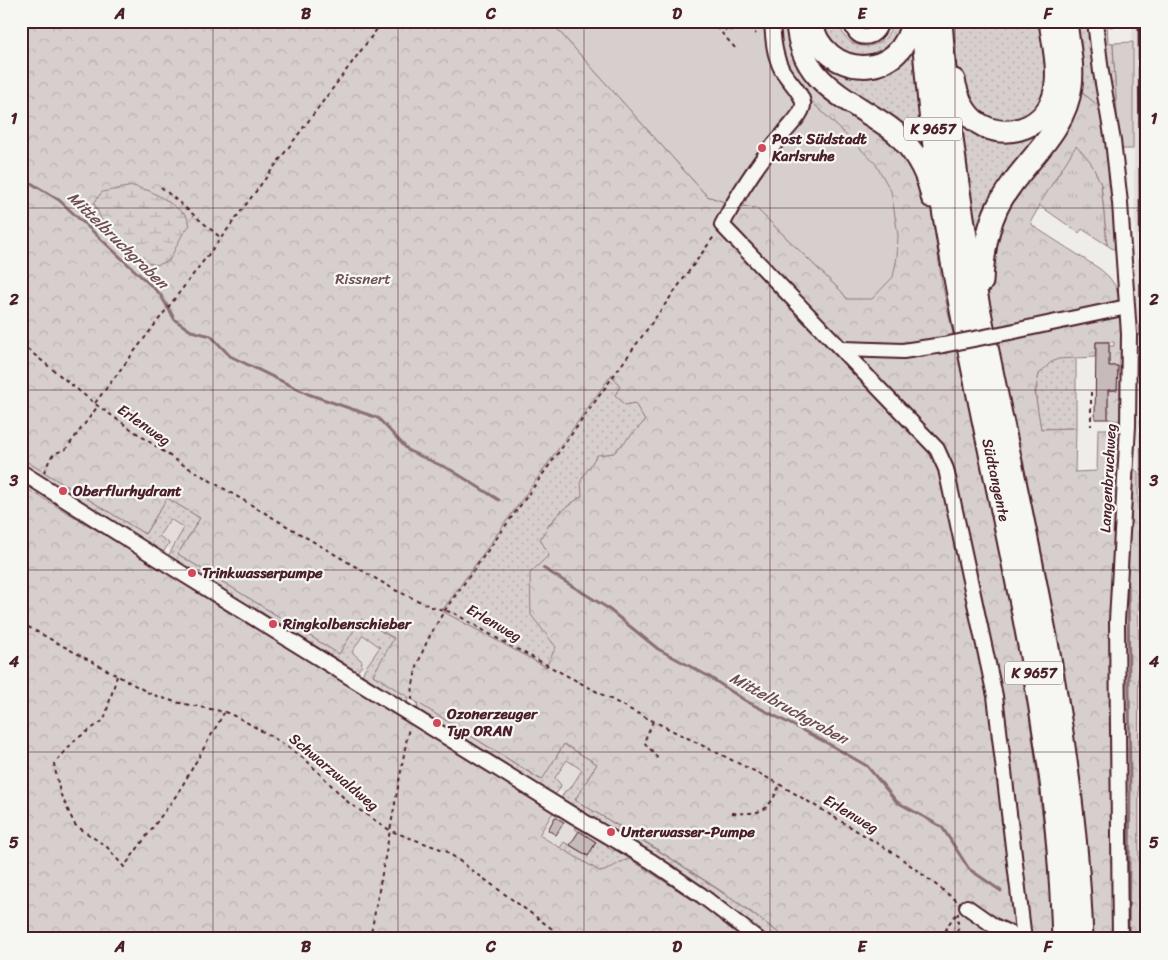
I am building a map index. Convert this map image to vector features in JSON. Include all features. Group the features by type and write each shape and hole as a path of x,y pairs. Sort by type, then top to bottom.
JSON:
{"highway":[{"path":"797,21 799,38 805,58 819,79 838,95 902,138 913,153 927,180 933,206 947,237"},
{"path":"811,21 817,39 824,50 841,62 863,67 883,62 896,54 908,39 912,21"},
{"name":"Südtangente","path":"922,21 933,132 947,237 1028,636 1039,700 1055,819 1063,939"},
{"name":"Südtangente","path":"941,21 943,55 960,196 972,272 1053,676 1072,808 1082,939"},
{"path":"943,55 952,72 959,98 974,120 985,127 1001,132 1022,129 1042,116 1048,109 1054,95 1056,70 1050,21"},
{"path":"980,310 984,249 997,208 1009,187 1053,132 1068,100 1072,72 1066,21"}],"lane":[{"path":"772,21 774,42 779,62 802,98 803,105 799,114 777,140 736,198 722,225 937,449 946,469 994,696 1023,939"},
{"path":"852,21 854,32 864,37 873,36 881,21"},
{"name":"Langenbruchweg","path":"1095,21 1101,72 1113,141 1120,204 1129,364 1128,426 1117,622 1120,939"},
{"path":"843,349 903,351 943,346 1127,307"},
{"path":"21,472 162,561 651,861 701,895 758,939"},
{"path":"961,907 994,926 1023,939"}],"path":[{"path":"94,403 173,302 383,21"},
{"path":"711,21 737,50"},
{"path":"730,31 740,21"},
{"path":"744,21 756,34"},
{"path":"1109,26 1112,26 1111,29"},
{"path":"161,187 221,238"},
{"path":"370,939 412,714 412,687 422,653 430,635 445,610 722,225"},
{"path":"173,302 174,307"},
{"path":"164,313 168,315"},
{"name":"Erlenweg","path":"21,344 94,403 177,461 395,590 432,607 454,613 500,640 653,721 780,784 897,856 961,907"},
{"path":"1091,392 1091,426"},
{"path":"37,482 45,471 51,457 66,449 98,406"},
{"name":"Schwarzwaldweg","path":"21,623 151,694 175,702 225,712 241,719 305,759 349,803 391,832 446,851 566,939"},
{"path":"117,676 104,720 75,740 54,764 60,793 76,825 107,847 124,868 178,793 225,712"},
{"path":"653,721 644,742 648,748 655,752 658,760"},
{"path":"732,813 750,814 763,811 773,800 780,784"},
{"path":"944,939 948,925 961,907"},
{"path":"954,939 958,928 961,907"}],"shaded area":[{"path":"1132,21 1147,21 1147,939 1139,939 1138,472"},
{"path":"167,498 200,518 178,554 145,534"},
{"path":"361,618 394,639 373,675 339,654"},
{"path":"564,744 597,764 575,800 542,780"},
{"path":"555,809 606,840 590,866 539,835"}],"green space":[{"name":"Rissnert","path":"21,21 550,21 707,196 734,205 756,208 847,299 844,133 814,104 785,67 776,21 791,21 795,47 897,141 930,201 942,283 1000,551 1025,680 1049,869 1052,939 787,939 735,900 649,844 575,800 597,764 564,744 542,780 373,675 394,638 361,619 339,654 178,554 200,518 167,498 145,534 21,458","holes":["612,374 620,387 615,395 625,405 635,403 645,421 614,453 597,455 581,480 582,496 558,515 540,539 549,555 530,573 531,615 556,647 546,667 442,611"]},
{"name":"Post Südstadt Karlsruhe","path":"550,21 776,21 785,67 814,104 875,163 891,191 898,235 897,257 893,277 872,299 847,299 756,208 734,205 707,196"},
{"path":"806,21 840,67 913,40 926,157 812,63"},
{"path":"817,21 840,21 843,32 849,40 857,45 866,46 876,44 884,39 889,32 891,21 908,21 893,51 847,60"},
{"path":"953,21 1045,21 1051,89 1025,122 987,122 958,85"},
{"path":"1070,21 1092,21 1104,110 1076,88"},
{"path":"1097,21 1107,21 1108,42 1113,43 1119,149"},
{"path":"1133,42 1133,149 1119,149 1113,43"},
{"path":"1067,87 977,244 959,114 999,136"},
{"path":"1076,88 1104,110 1119,248 1113,249 1107,245 1101,184 1061,169 1031,221 1033,226 1100,269 1116,287 1123,319 1123,417 1118,421 1108,419 1108,391 1117,390 1117,382 1108,381 1118,374 1118,366 1109,366 1109,346 1114,346 1114,342 1096,342 1095,357 1058,359 1050,363 1039,374 1035,393 1041,429 1076,428 1075,472 1097,471 1098,429 1124,429 1123,461 1138,472 1139,939 1092,939 1085,826 1066,685 1031,500 991,315 988,287 994,229"},
{"path":"1076,146 1090,161 1101,184 1107,245 1082,229 1079,233 1039,205"},
{"path":"133,186 150,191 186,215 190,225 182,235 169,261 156,265 137,259 107,232 94,203 102,192"},
{"path":"1076,357 1076,428 1041,429 1037,410 1036,390 1037,380 1041,371 1047,364 1057,359"},
{"path":"612,374 620,387 635,402 645,421 614,453 582,496 562,510 548,525 557,647 546,667 442,611"},
{"path":"21,458 145,534 167,498 200,518 178,554 339,654 361,618 394,639 373,675 407,696 409,710 361,680 364,670 380,647 363,635 352,652 362,661 361,667 354,676 166,560 184,528 170,519 159,536 169,543 161,556 21,469"},
{"path":"21,485 297,650 416,726 555,809 539,835 601,872 630,859 717,916 747,939 21,939"},
{"path":"417,702 541,780 564,744 597,764 575,800 683,866 787,939 762,939 560,800 565,791 570,789 582,770 567,760 555,778 561,785 553,797 418,712"},
{"path":"576,822 607,840 608,848 614,851 620,848 753,939 622,861 612,869 601,872 560,848 564,842 588,856 596,842 575,829"}],"building":[{"path":"717,21 738,21 726,31"},
{"path":"1096,342 1109,342 1109,366 1118,366 1117,390 1108,390 1108,419 1095,419"},
{"path":"555,817 564,822 556,835 548,830"},
{"path":"579,831 596,842 588,856 570,845"}],"waterway":[{"name":"Mittelbruchgraben","path":"21,177 59,200 160,294 175,320 191,331 211,336 230,356 308,394 378,418 409,451 451,470 499,500"},
{"name":"Mittelbruchgraben","path":"543,568 606,607 658,649 708,676 746,701 867,766 897,802 942,827 969,869 1001,891"},
{"path":"1128,587 1130,785 1128,939"}],"railway":[{"path":"1139,21 1145,939"}],"place":[{"name":"Post Südstadt Karlsruhe","path":"762,148"},
{"name":"Oberflurhydrant","path":"63,491"},
{"name":"Trinkwasserpumpe","path":"192,573"},
{"name":"Ringkolbenschieber","path":"273,624"},
{"name":"Ozonerzeuger Typ ORAN","path":"437,723"},
{"name":"Unterwasser-Pumpe","path":"611,832"}]}
